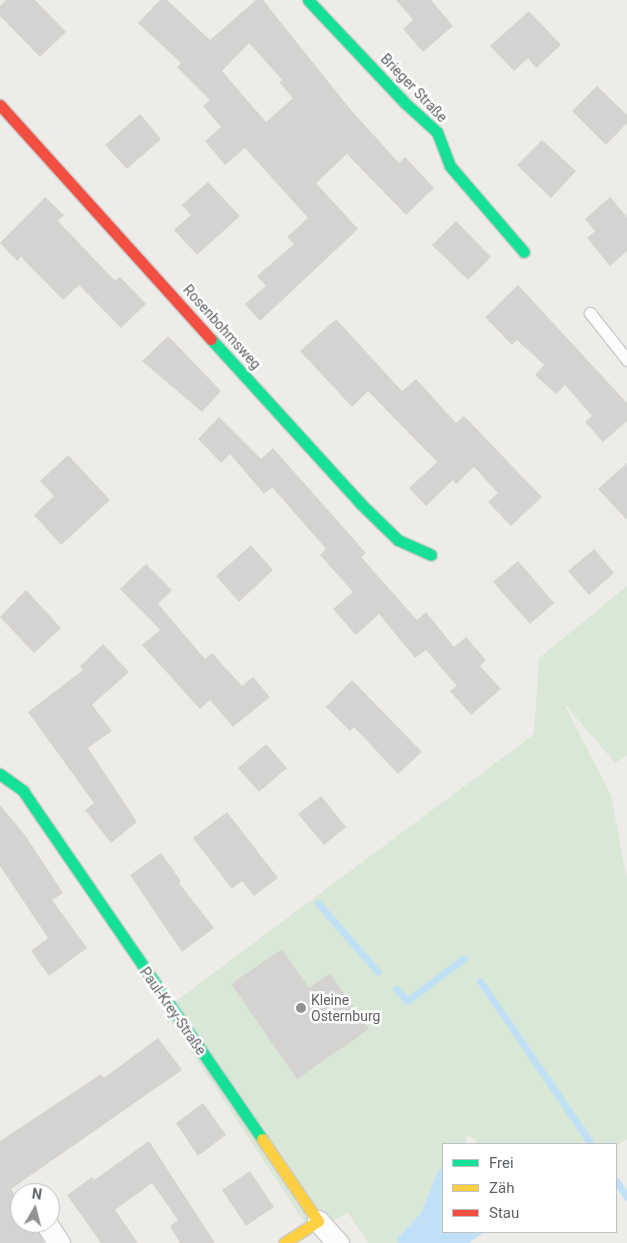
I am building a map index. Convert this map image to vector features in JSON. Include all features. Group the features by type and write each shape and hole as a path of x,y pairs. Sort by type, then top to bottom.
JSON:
{"street":[{"name":"Brieger Straße","path":"308,0 405,103 437,132 450,166 524,252"},
{"name":"Rosenbohmsweg","path":"0,105 360,503 398,540 431,555"},
{"name":"Paul-Krey-Straße","path":"0,774 23,791 318,1221"},
{"path":"284,1243 318,1221 338,1243"}],"lane":[{"path":"590,313 627,360"}],"green space":[{"path":"627,586 627,756 615,763 563,702 611,795 627,880 627,1139 617,1145 617,1143 478,1143 468,1135 465,1143 442,1143 442,1167 438,1171 421,1213 397,1237 398,1243 368,1243 348,1213 311,1232 164,1010 534,734 539,658"}],"water":[{"path":"442,1167 442,1233 483,1233 469,1243 398,1243 397,1238 421,1213 438,1171"}],"building":[{"path":"6,0 35,0 66,32 40,57 0,16 0,6"},
{"path":"160,0 167,0 210,40 256,0 263,0 350,109 399,163 405,157 434,188 406,215 347,154 316,183 358,229 260,321 245,304 266,286 257,276 294,244 287,237 308,218 245,148 225,165 205,141 221,127 203,106 210,100 177,67 181,63 138,23","holes":["249,43 282,80 279,82 293,98 266,122 222,71"]},
{"path":"396,0 431,0 453,26 423,52 403,29 413,20"},
{"path":"529,11 561,45 536,68 528,58 514,71 490,46"},
{"path":"597,86 627,115 627,123 606,145 572,111"},
{"path":"140,114 161,139 127,169 105,145"},
{"path":"542,140 576,171 551,198 517,165"},
{"path":"208,182 240,216 197,255 174,230 191,215 182,205"},
{"path":"45,197 64,215 58,221 115,281 120,277 146,304 121,328 79,285 63,300 21,257 17,261 0,243"},
{"path":"610,197 627,217 627,251 610,266 587,238 595,231 585,219"},
{"path":"456,221 491,257 468,280 432,245"},
{"path":"518,285 627,403 627,421 603,442 585,422 592,416 565,385 556,394 535,375 544,365 517,340 512,345 485,317"},
{"path":"336,319 402,391 416,379 456,423 464,416 542,497 511,526 488,502 498,493 474,467 456,484 453,480 426,506 409,488 437,462 368,391 352,407 300,351"},
{"path":"168,336 221,391 202,412 142,361"},
{"path":"219,417 261,459 273,448 366,553 361,557 417,620 426,612 454,647 466,637 486,660 480,666 501,689 471,715 450,691 457,686 426,650 415,658 379,614 356,635 333,609 353,592 320,555 326,549 272,487 264,494 230,454 221,463 198,439"},
{"path":"68,455 110,500 61,545 34,515 54,496 40,481"},
{"path":"627,463 627,520 598,489"},
{"path":"251,545 273,570 239,602 216,576"},
{"path":"594,549 614,573 589,595 568,571"},
{"path":"518,561 554,603 530,624 493,582"},
{"path":"146,564 172,590 158,604 205,659 212,653 242,686 253,677 270,697 233,727 210,700 200,709 142,645 160,630 120,589"},
{"path":"26,590 61,628 34,653 0,617"},
{"path":"103,644 129,672 92,705 112,731 88,748 137,822 111,843 85,810 94,803 28,712 83,670 80,666"},
{"path":"352,680 422,752 398,774 354,727 350,731 326,707"},
{"path":"266,744 287,768 259,792 238,768"},
{"path":"321,796 346,827 324,845 298,814"},
{"path":"0,805 25,835 63,893 52,900 87,948 49,976 31,951 48,938 0,866"},
{"path":"227,812 278,878 254,896 242,881 232,889 193,838"},
{"path":"161,853 181,881 179,883 214,928 182,952 130,875"},
{"name":"Kleine Osternburg","path":"282,949 309,988 330,973 369,1029 297,1079 231,984"},
{"path":"158,1038 182,1070 20,1183 10,1183 10,1233 39,1233 44,1243 0,1243 0,1141 101,1074 104,1078"},
{"path":"203,1103 226,1135 198,1156 176,1123"},
{"path":"149,1141 215,1243 180,1243 170,1226 178,1220 152,1183 115,1210 138,1243 101,1243 67,1195 92,1177 94,1180"},
{"path":"250,1171 274,1207 246,1226 222,1190"}],"waterway":[{"path":"318,903 378,972"},
{"path":"396,989 407,1001 464,958"},
{"path":"480,981 590,1143"},
{"path":"617,1182 627,1197"}],"traffic: fast":[{"path":"308,0 405,103 437,132 450,166 524,252"},
{"path":"211,339 360,503 398,540 431,555"},
{"path":"0,774 23,791 262,1139"}],"traffic: slow":[{"path":"262,1139 318,1221 284,1243"}],"traffic: jam":[{"path":"0,105 211,339"}],"place":[{"name":"Kleine Osternburg","path":"301,1008"}]}
